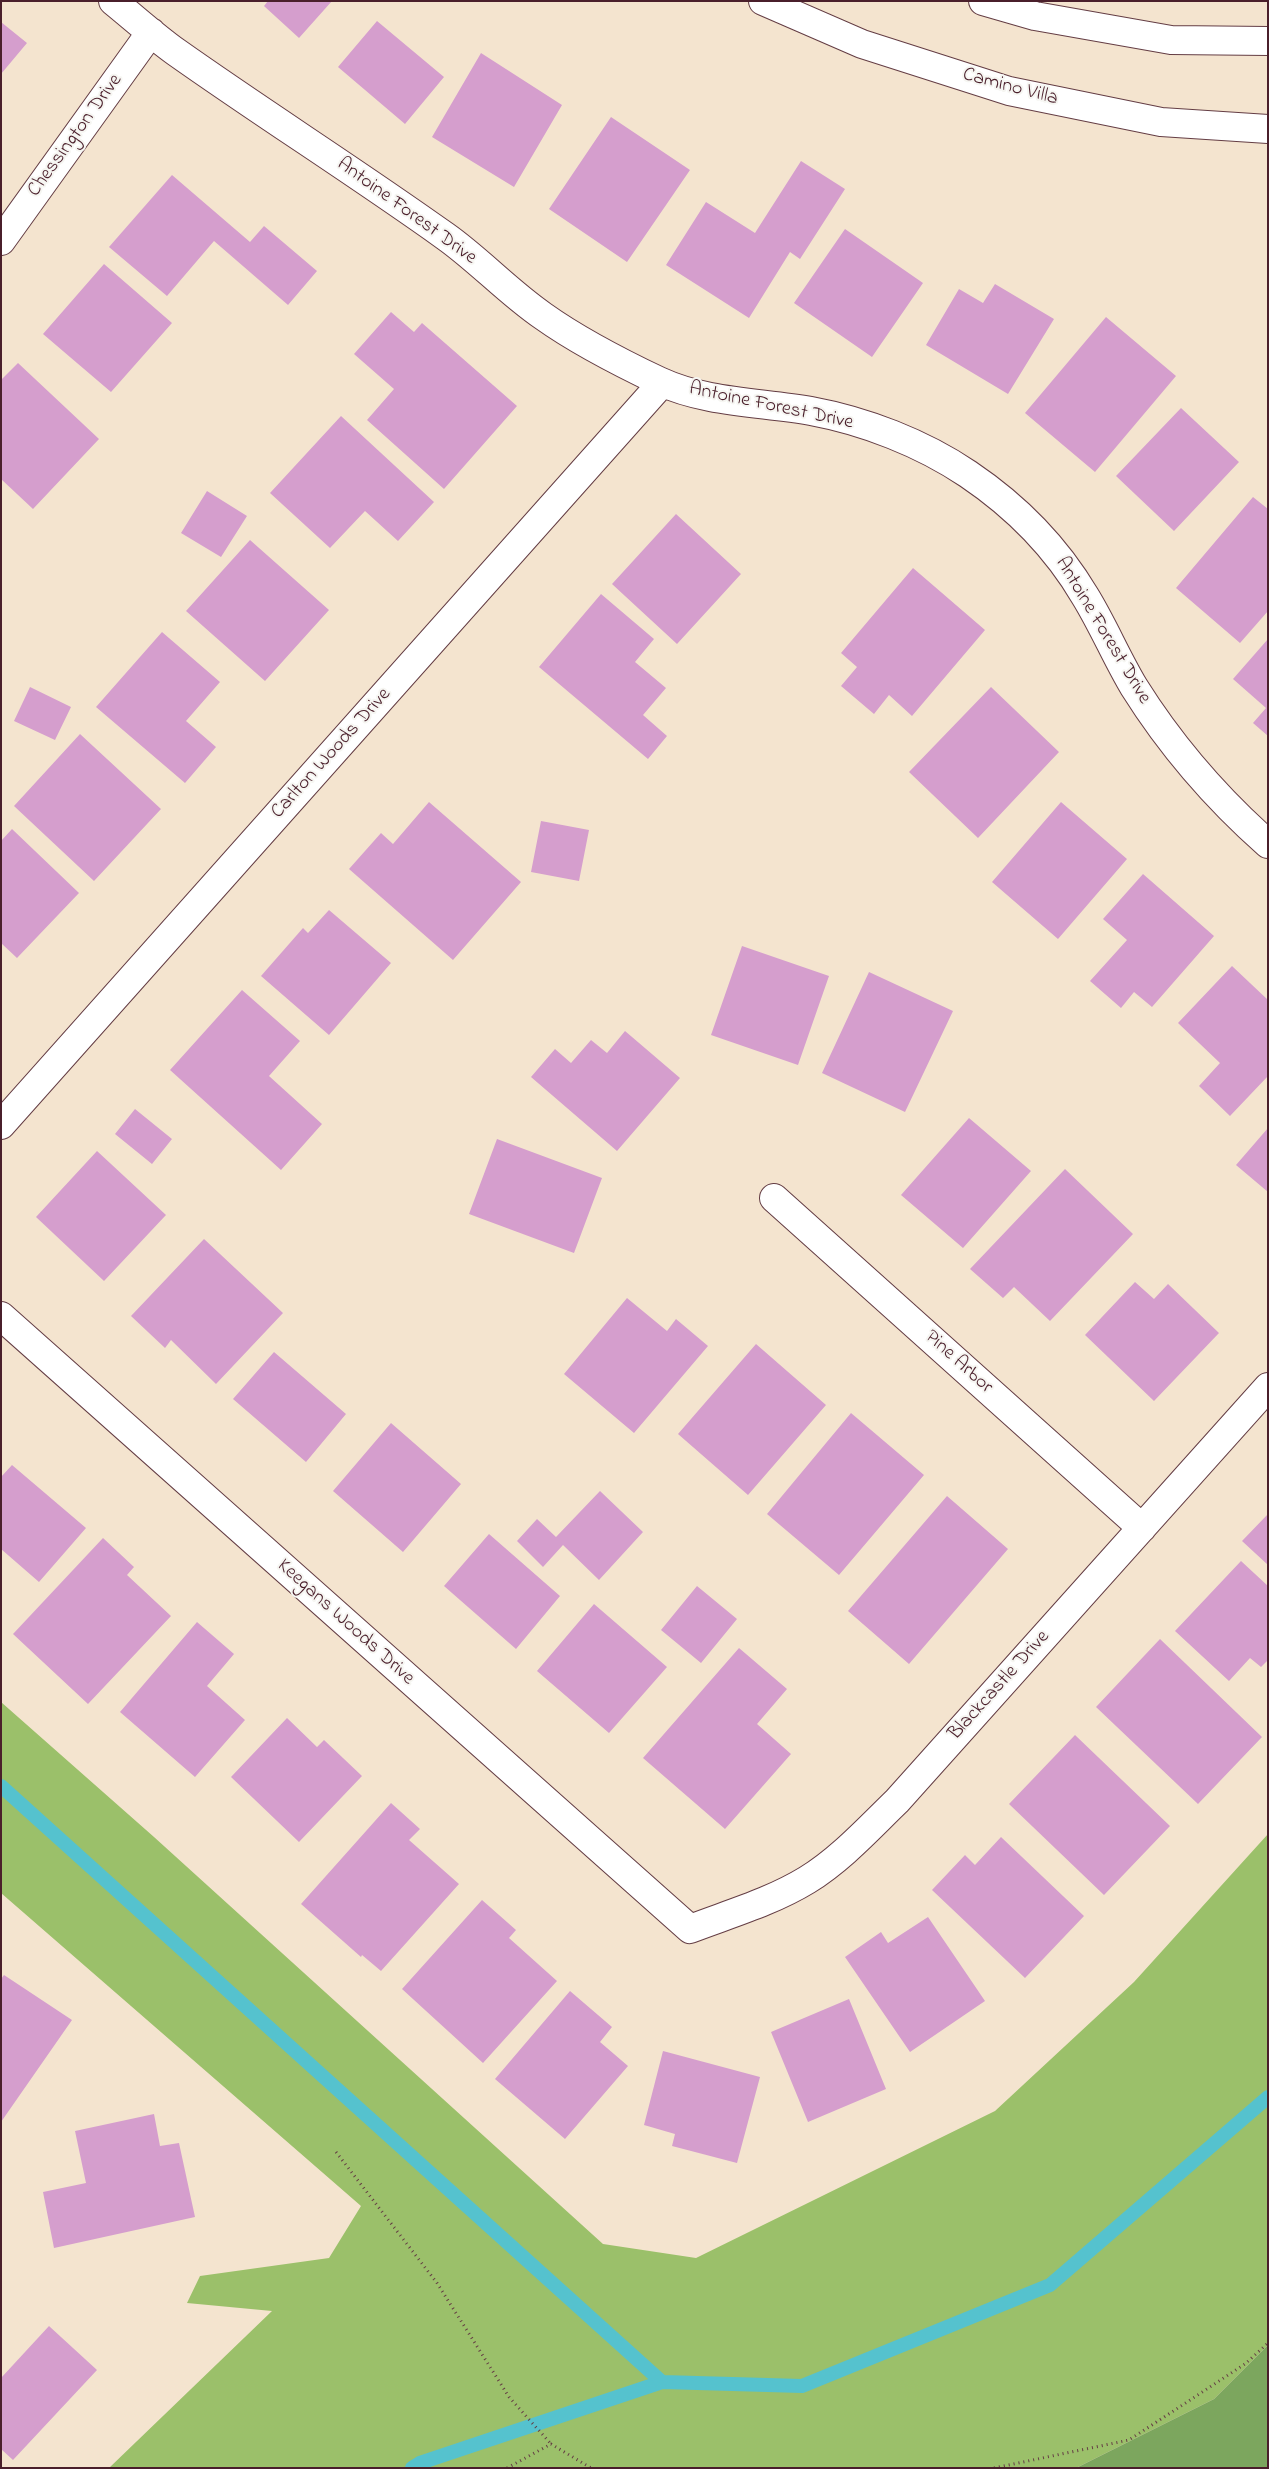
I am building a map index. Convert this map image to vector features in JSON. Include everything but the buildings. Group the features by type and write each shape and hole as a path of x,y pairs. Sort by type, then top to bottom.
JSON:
{"street":[{"name":"Antoine Forest Drive","path":"113,1 173,50 449,239 540,314 576,337 662,382 717,399 813,411 893,435 932,452 968,474 1002,499 1033,528 1065,567 1084,595 1132,684 1167,736 1207,785 1268,844"},
{"name":"Camino Villa","path":"763,1 862,44 1009,92 1161,122 1268,129"},
{"path":"983,1 1035,16 1171,40 1268,42"},
{"name":"Chessington Drive","path":"1,241 151,32"},
{"name":"Carlton Woods Drive","path":"1,1125 662,382"},
{"name":"Pine Arbor","path":"774,1198 1142,1528"},
{"name":"Keegans Woods Drive","path":"1,1316 690,1929"},
{"name":"Blackcastle Drive","path":"690,1929 771,1899 808,1879 844,1851 897,1801 1268,1388"}],"path":[{"path":"336,2152 437,2283 509,2397 551,2444 591,2468"},
{"path":"994,2468 1129,2440 1245,2364 1268,2343"},
{"path":"507,2468 551,2444"}],"green space":[{"path":"1,1702 154,1837 603,2244 696,2258 995,2111 1134,1982 1268,1834 1268,2345 1214,2399 1076,2468 109,2468 272,2311 187,2303 200,2276 329,2258 361,2206 1,1893"},
{"path":"1268,2345 1268,2468 1076,2468 1214,2399"}],"waterway":[{"path":"1,1786 662,2382"},
{"path":"412,2468 420,2463 662,2382 802,2386 1050,2285 1268,2097"}]}
